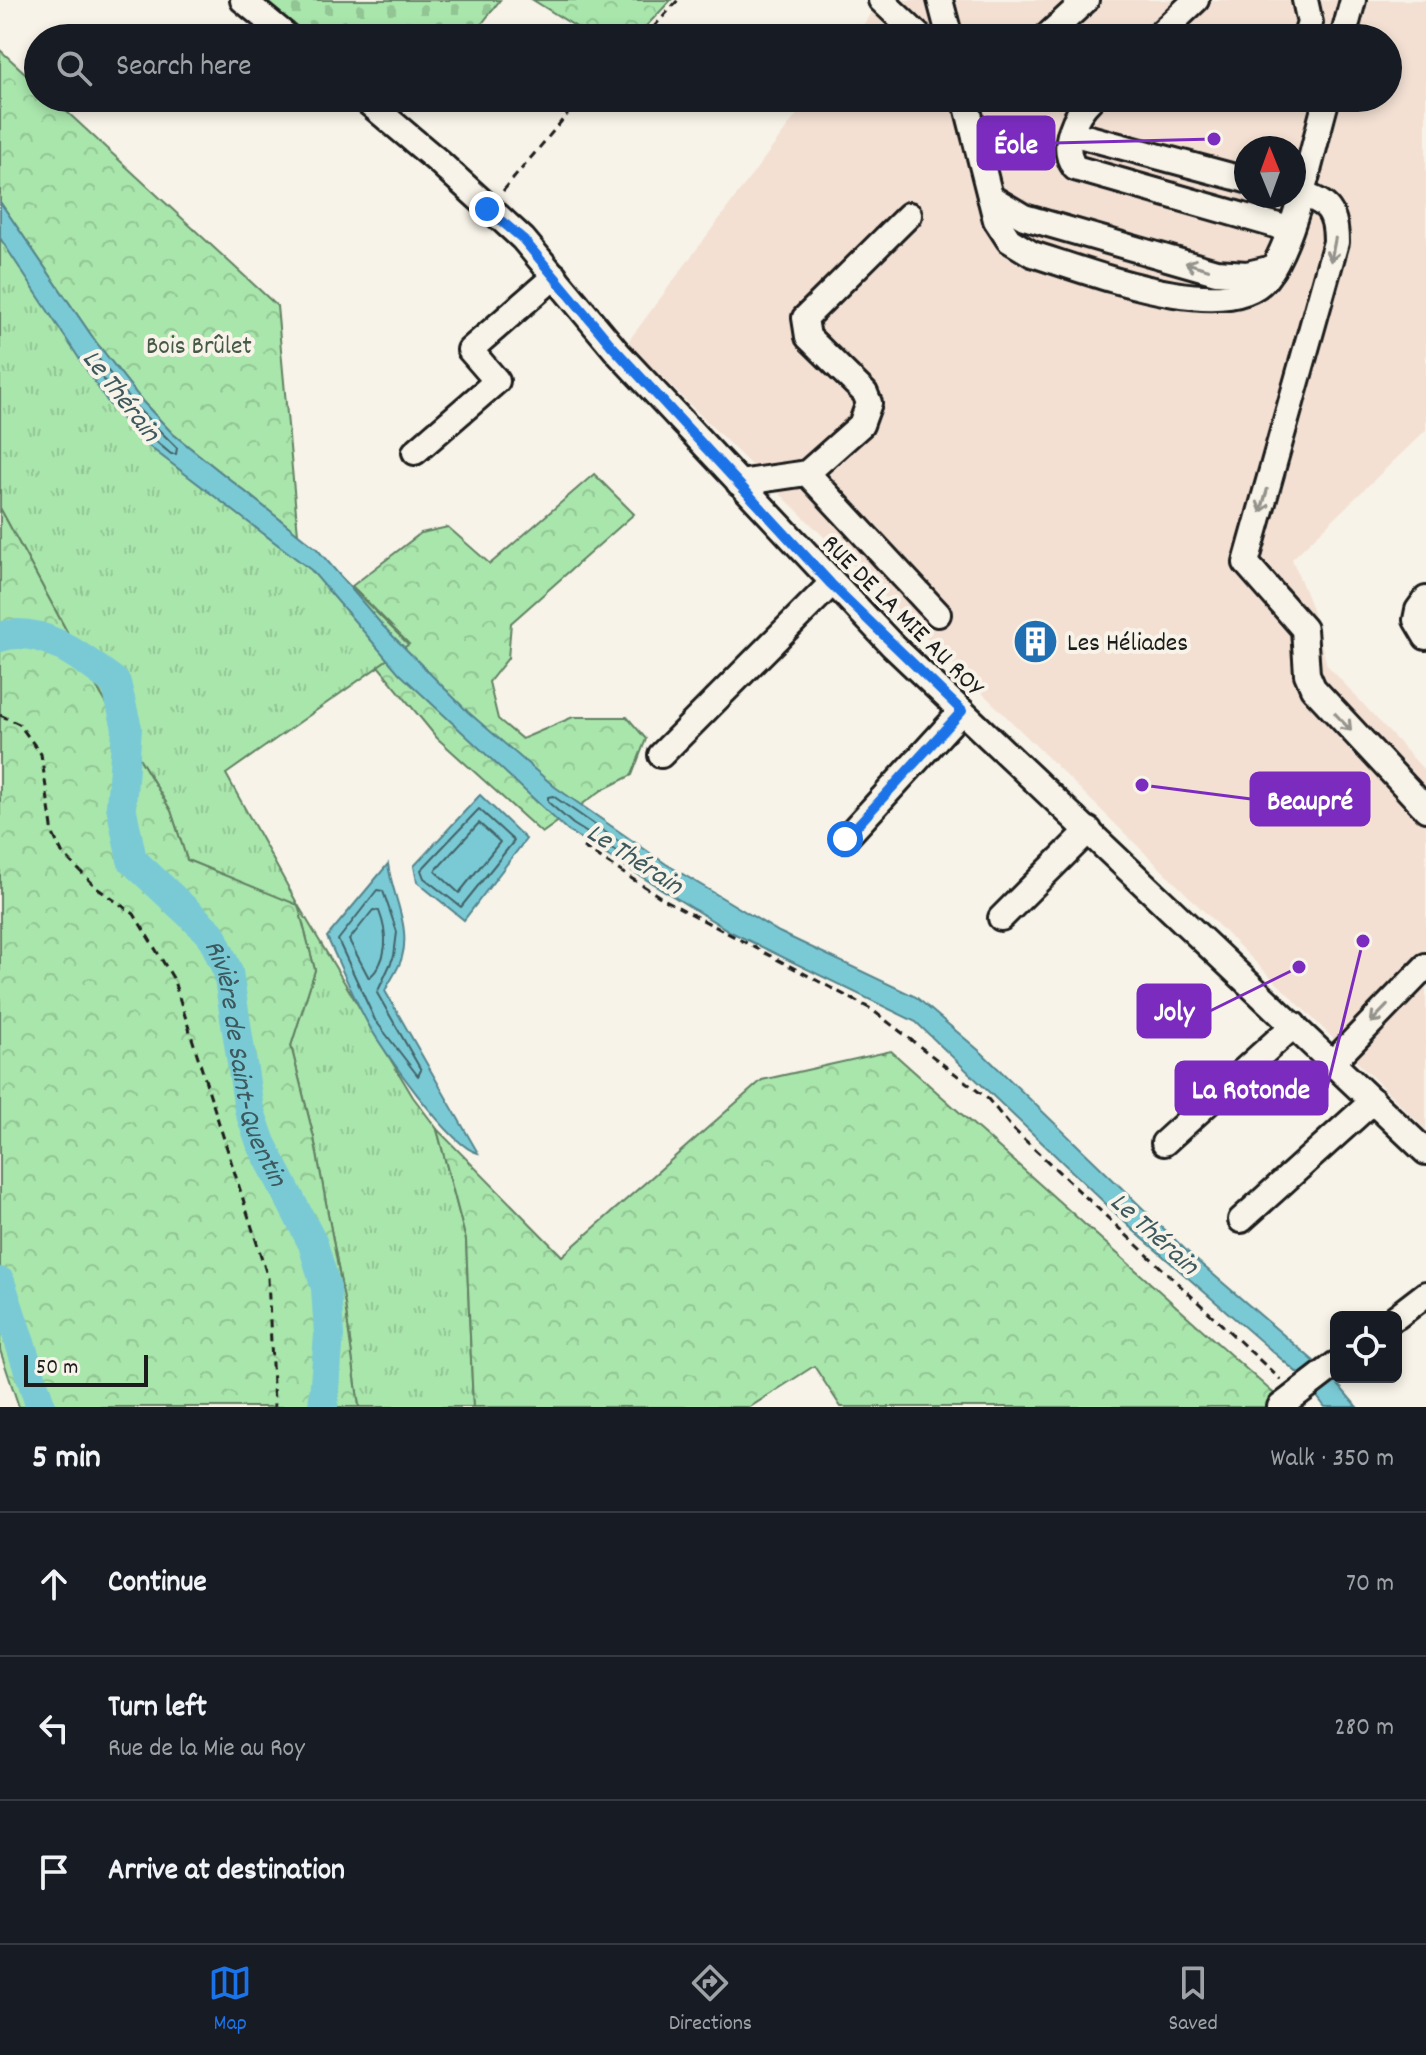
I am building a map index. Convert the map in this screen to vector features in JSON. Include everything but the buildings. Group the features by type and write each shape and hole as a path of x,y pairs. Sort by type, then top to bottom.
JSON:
{"street":[{"path":"243,0 272,24"},
{"path":"881,0 906,24"},
{"path":"940,0 946,24"},
{"path":"1060,24 1086,0"},
{"path":"1171,24 1196,0"},
{"path":"1305,0 1310,24"},
{"path":"1347,24 1353,0"},
{"name":"RUE DE LA MIE AU ROY","path":"380,112 523,239 611,345 831,584 1426,1152"},
{"path":"973,112 990,197 1001,231 1022,250 1192,298 1213,299 1243,293 1259,285 1273,268 1289,229 1294,208"},
{"path":"1079,112 1071,133 1069,157 1081,172 1289,229"},
{"path":"1306,164 1323,112"},
{"path":"1071,133 1234,177"},
{"path":"990,197 1024,217 1216,272 1247,274 1273,268"},
{"path":"1306,197 1329,208 1336,219 1336,242 1263,505 1246,553 1246,563 1304,629 1307,674 1313,688 1426,809"},
{"path":"739,483 807,473 861,425 869,403 865,393 808,337 805,318 909,215"},
{"path":"415,452 497,381 470,350 555,276"},
{"path":"807,473 938,614"},
{"path":"661,755 831,584"},
{"path":"1426,599 1418,610 1416,620 1426,637"},
{"path":"845,839 962,711"},
{"path":"1001,918 1089,830"},
{"path":"1333,1062 1426,966"},
{"path":"1164,1143 1294,1025"},
{"path":"1241,1220 1373,1101"},
{"path":"1402,1312 1426,1294"},
{"path":"1293,1397 1330,1369"}],"path":[{"path":"657,24 678,0"},
{"path":"487,209 569,112"},
{"path":"0,715 27,731 41,754 53,834 62,853 98,889 134,914 159,949 173,978 268,1278 274,1407"},
{"path":"583,847 679,908 871,1009 988,1099 1012,1128 1293,1397"}],"shaded area":[{"path":"875,0 1426,0 1426,430 1292,559 1312,609 1327,665 1426,772 1426,1130 627,343 799,112 1402,112 1402,24 864,24 879,4"}],"green space":[{"path":"249,0 500,0 482,24 279,24"},
{"path":"533,0 671,0 648,24 572,24"},
{"name":"Bois Brûlet","path":"0,50 24,72 24,112 67,112 277,306 298,534 173,434 143,402 96,342 0,202"},
{"path":"0,211 298,534 409,645 226,774 298,905 413,1097 437,1129 466,1240 473,1407 359,1407 345,1305 314,1138 291,1046 315,970 298,906 187,860 171,811 99,691 0,508"},
{"path":"594,474 634,514 511,623 508,658 489,682 498,719 522,739 573,717 627,717 646,739 632,775 602,790 542,833 437,738 378,666 409,644 352,586 421,533 448,527 490,564"},
{"path":"0,508 99,691 171,811 187,860 298,905 315,970 291,1046 314,1138 345,1305 359,1407 19,1407 0,1350"},
{"path":"891,1051 1281,1400 1271,1407 841,1407 814,1366 750,1407 473,1407 466,1240 437,1129 562,1256 762,1080"}],"water":[{"name":"Le Thérain","path":"0,202 96,342 143,402 173,434 317,549 383,626 468,712 555,787 666,864 779,932 916,997 982,1053 1194,1258 1330,1375 1330,1383 1337,1383 1357,1407 1325,1407 1302,1377 1133,1230 916,1022 731,932 568,831 399,673 311,570 142,441 109,404 0,238"},
{"path":"480,795 526,839 464,920 417,882 414,866"},
{"path":"388,864 403,922 404,945 399,966 385,991 478,1153 451,1134 386,1053 327,937"}],"waterway":[{"name":"Rivière de Saint-Quentin","path":"0,637 15,634 47,639 116,683 127,728 121,806 132,860 211,934 228,972 249,1109 261,1143 313,1244 326,1288 329,1335 323,1407"},
{"path":"0,1282 41,1407"}],"place":[{"name":"Éole","path":"1214,139"},
{"name":"Les Héliades","path":"1036,641"},
{"name":"Beaupré","path":"1142,785"},
{"name":"La Rotonde","path":"1363,941"},
{"name":"Joly","path":"1299,967"}],"route":[{"path":"487,209 523,239 582,306 611,345 831,584 962,711 845,839"}]}
